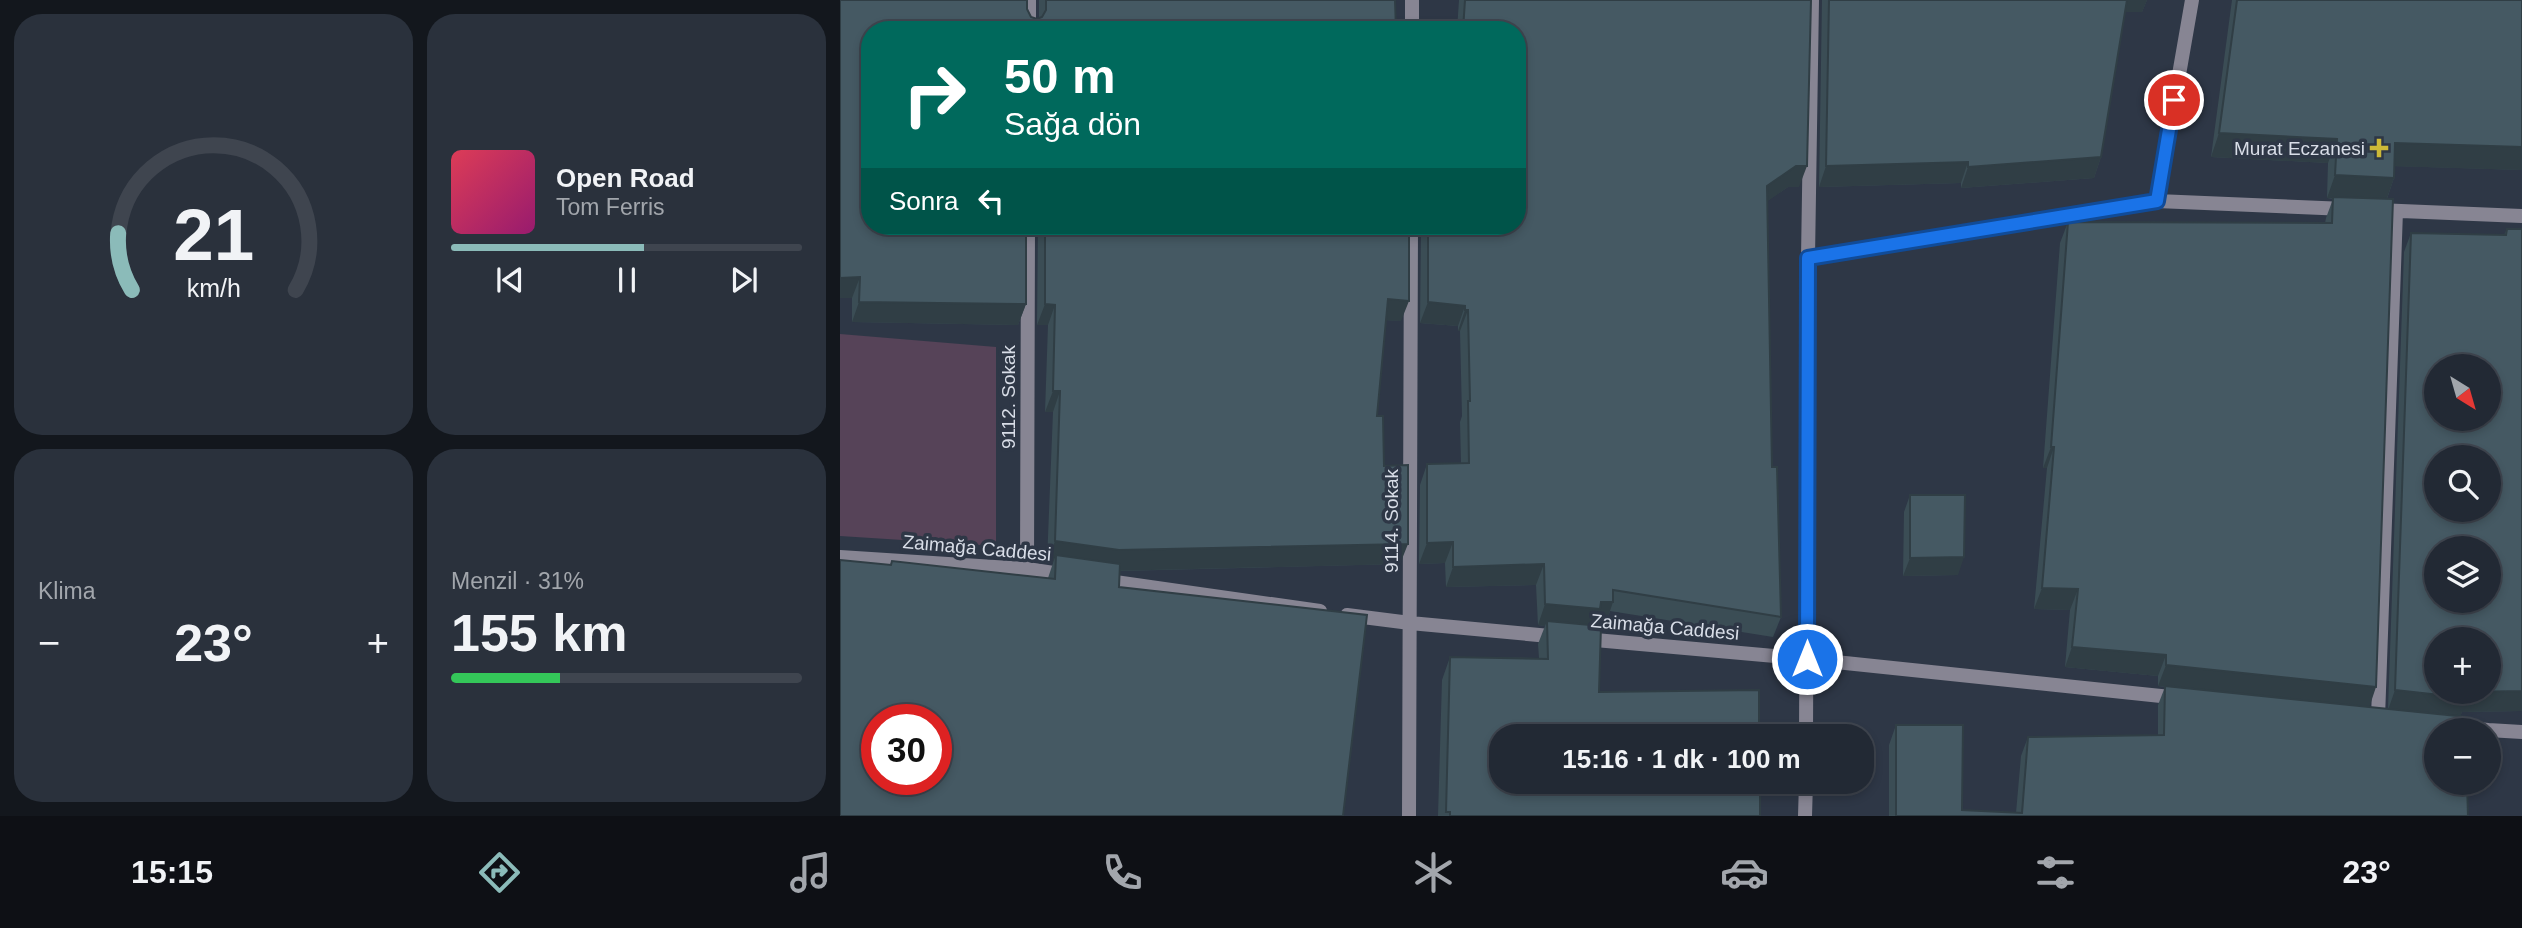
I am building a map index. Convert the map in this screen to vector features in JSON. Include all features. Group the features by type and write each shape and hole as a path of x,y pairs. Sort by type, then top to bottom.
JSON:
{"street":[{"path":"1029,0 1029,21"},
{"path":"1412,0 1412,21"},
{"path":"1806,724 1812,0"},
{"path":"2157,201 2192,0"},
{"path":"1808,258 2157,201 2522,216"},
{"path":"2378,718 2396,211"},
{"name":"9112. Sokak","path":"1027,569 1028,235"},
{"name":"9114. Sokak","path":"1409,816 1411,235"},
{"name":"Zaimağa Caddesi","path":"840,557 1027,569 1410,623 1807,659 2197,699"},
{"path":"2501,731 2522,732"},
{"path":"1805,816 1806,794"}],"shaded area":[{"path":"840,334 996,347 996,546 840,536"}],"building":[{"path":"840,0 1027,0 1031,17 1037,19 1042,17 1046,10 1046,0 1395,0 1396,21 861,21 861,235 1026,235 1026,304 859,302 860,277 840,278"},
{"path":"1465,0 1811,0 1807,166 1796,166 1767,186 1772,467 1777,467 1781,617 1613,590 1613,602 1601,602 1600,609 1545,604 1544,564 1453,567 1453,542 1427,543 1427,464 1469,463 1470,401 1468,310 1465,310 1465,306 1428,302 1428,235 1526,235 1526,21 1464,21"},
{"path":"1829,0 2127,0 2101,157 1968,167 1968,162 1826,166"},
{"path":"2237,0 2522,0 2522,147 2395,143 2394,178 2335,175 2337,139 2219,133"},
{"path":"2333,197 2393,199 2376,687 2166,665 2166,655 2072,647 2078,589 2042,588 2068,222 2332,223"},
{"path":"2507,229 2522,229 2522,691 2501,691 2501,627 2424,627 2424,693 2395,690 2411,233 2506,235"},
{"path":"1045,235 1409,235 1409,301 1388,299 1377,416 1383,416 1384,466 1408,465 1408,544 1119,550 1055,541 1060,391 1053,391 1055,305 1045,304"},
{"path":"1910,495 1965,495 1964,557 1910,558"},
{"path":"1056,555 1120,564 1119,587 1367,615 1343,816 840,816 840,560 891,565 892,561 1055,579"},
{"path":"1547,621 1601,626 1599,692 1759,690 1759,724 1489,724 1489,794 1760,794 1760,816 1450,816 1450,812 1446,812 1450,657 1548,659"},
{"path":"2165,686 2467,717 2424,718 2424,795 2467,795 2468,816 1896,816 1896,725 1963,725 1962,810 2022,813 2028,737 2164,735"}],"place":[{"name":"Murat Eczanesi","path":"2379,148"}],"route":[{"path":"1807,659 1808,258 2157,201 2174,100"}]}
